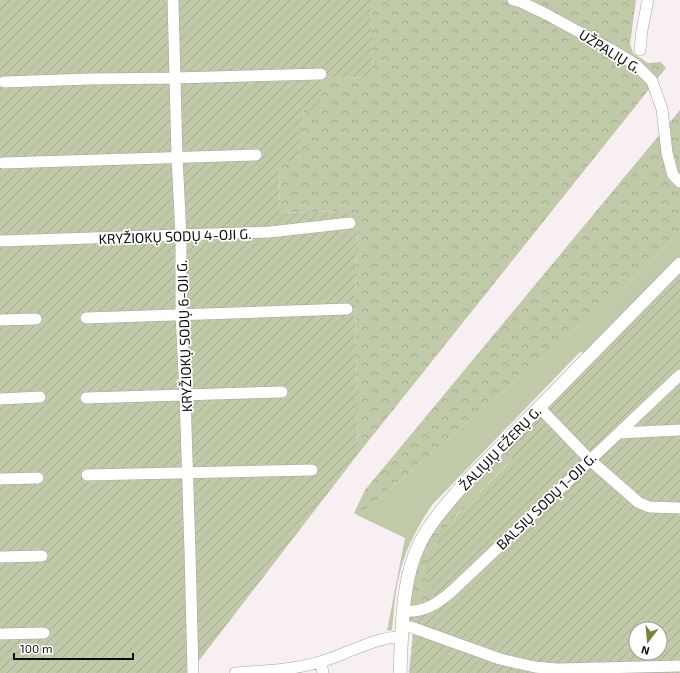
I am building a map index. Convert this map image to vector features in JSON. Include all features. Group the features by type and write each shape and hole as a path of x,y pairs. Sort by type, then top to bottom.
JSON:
{"main road":[{"name":"ŽALIŲJŲ EŽERŲ G.","path":"400,673 405,596 419,544 428,528 441,510 464,484 680,264"}],"street":[{"name":"KRYŽIOKŲ SODŲ 6-OJI G.","path":"173,0 177,157 181,236 181,315 190,552 192,673"},
{"name":"UŽPALIŲ G.","path":"513,0 521,2 546,14 612,50 635,64 652,81 662,109 667,153 673,175 680,182"},
{"path":"640,50 648,0"},
{"path":"4,82 322,74"},
{"path":"3,163 256,155"},
{"name":"KRYŽIOKŲ SODŲ 4-OJI G.","path":"0,241 270,232 350,223"},
{"path":"86,318 347,309"},
{"path":"0,320 36,319"},
{"name":"BALSIŲ SODŲ 1-OJI G.","path":"404,611 416,611 433,606 451,592 680,375"},
{"path":"86,398 282,392"},
{"path":"0,399 40,397"},
{"path":"539,407 590,460 644,506 653,508 680,508"},
{"path":"619,433 680,430"},
{"path":"87,475 312,470"},
{"path":"0,479 38,478"},
{"path":"0,557 42,556"},
{"path":"235,673 322,667 411,627 500,658 535,667 557,669 680,666"},
{"path":"0,634 44,633"}],"green space":[{"path":"0,0 371,0 373,77 321,78 320,109 304,110 298,161 279,162 280,213 346,211 358,229 355,296 358,454 198,662 197,673 0,673"},
{"path":"371,0 636,0 630,44 633,53 648,63 661,62 666,68 358,454 355,296 358,229 345,211 280,213 279,161 298,160 304,110 321,78 373,77"},
{"path":"680,110 680,231 639,274 359,516 354,513 365,490"},
{"path":"680,231 680,257 585,353 580,352 432,505 417,529 406,554 397,586 392,630 387,631 405,538 359,516 639,274"},
{"path":"680,273 680,673 409,673 413,633 408,614 435,599 428,584 426,575 426,569 431,554 453,519 512,460 506,449"},
{"path":"506,449 512,460 453,519 426,574 435,599 408,614 408,597 420,553 447,511"}]}
